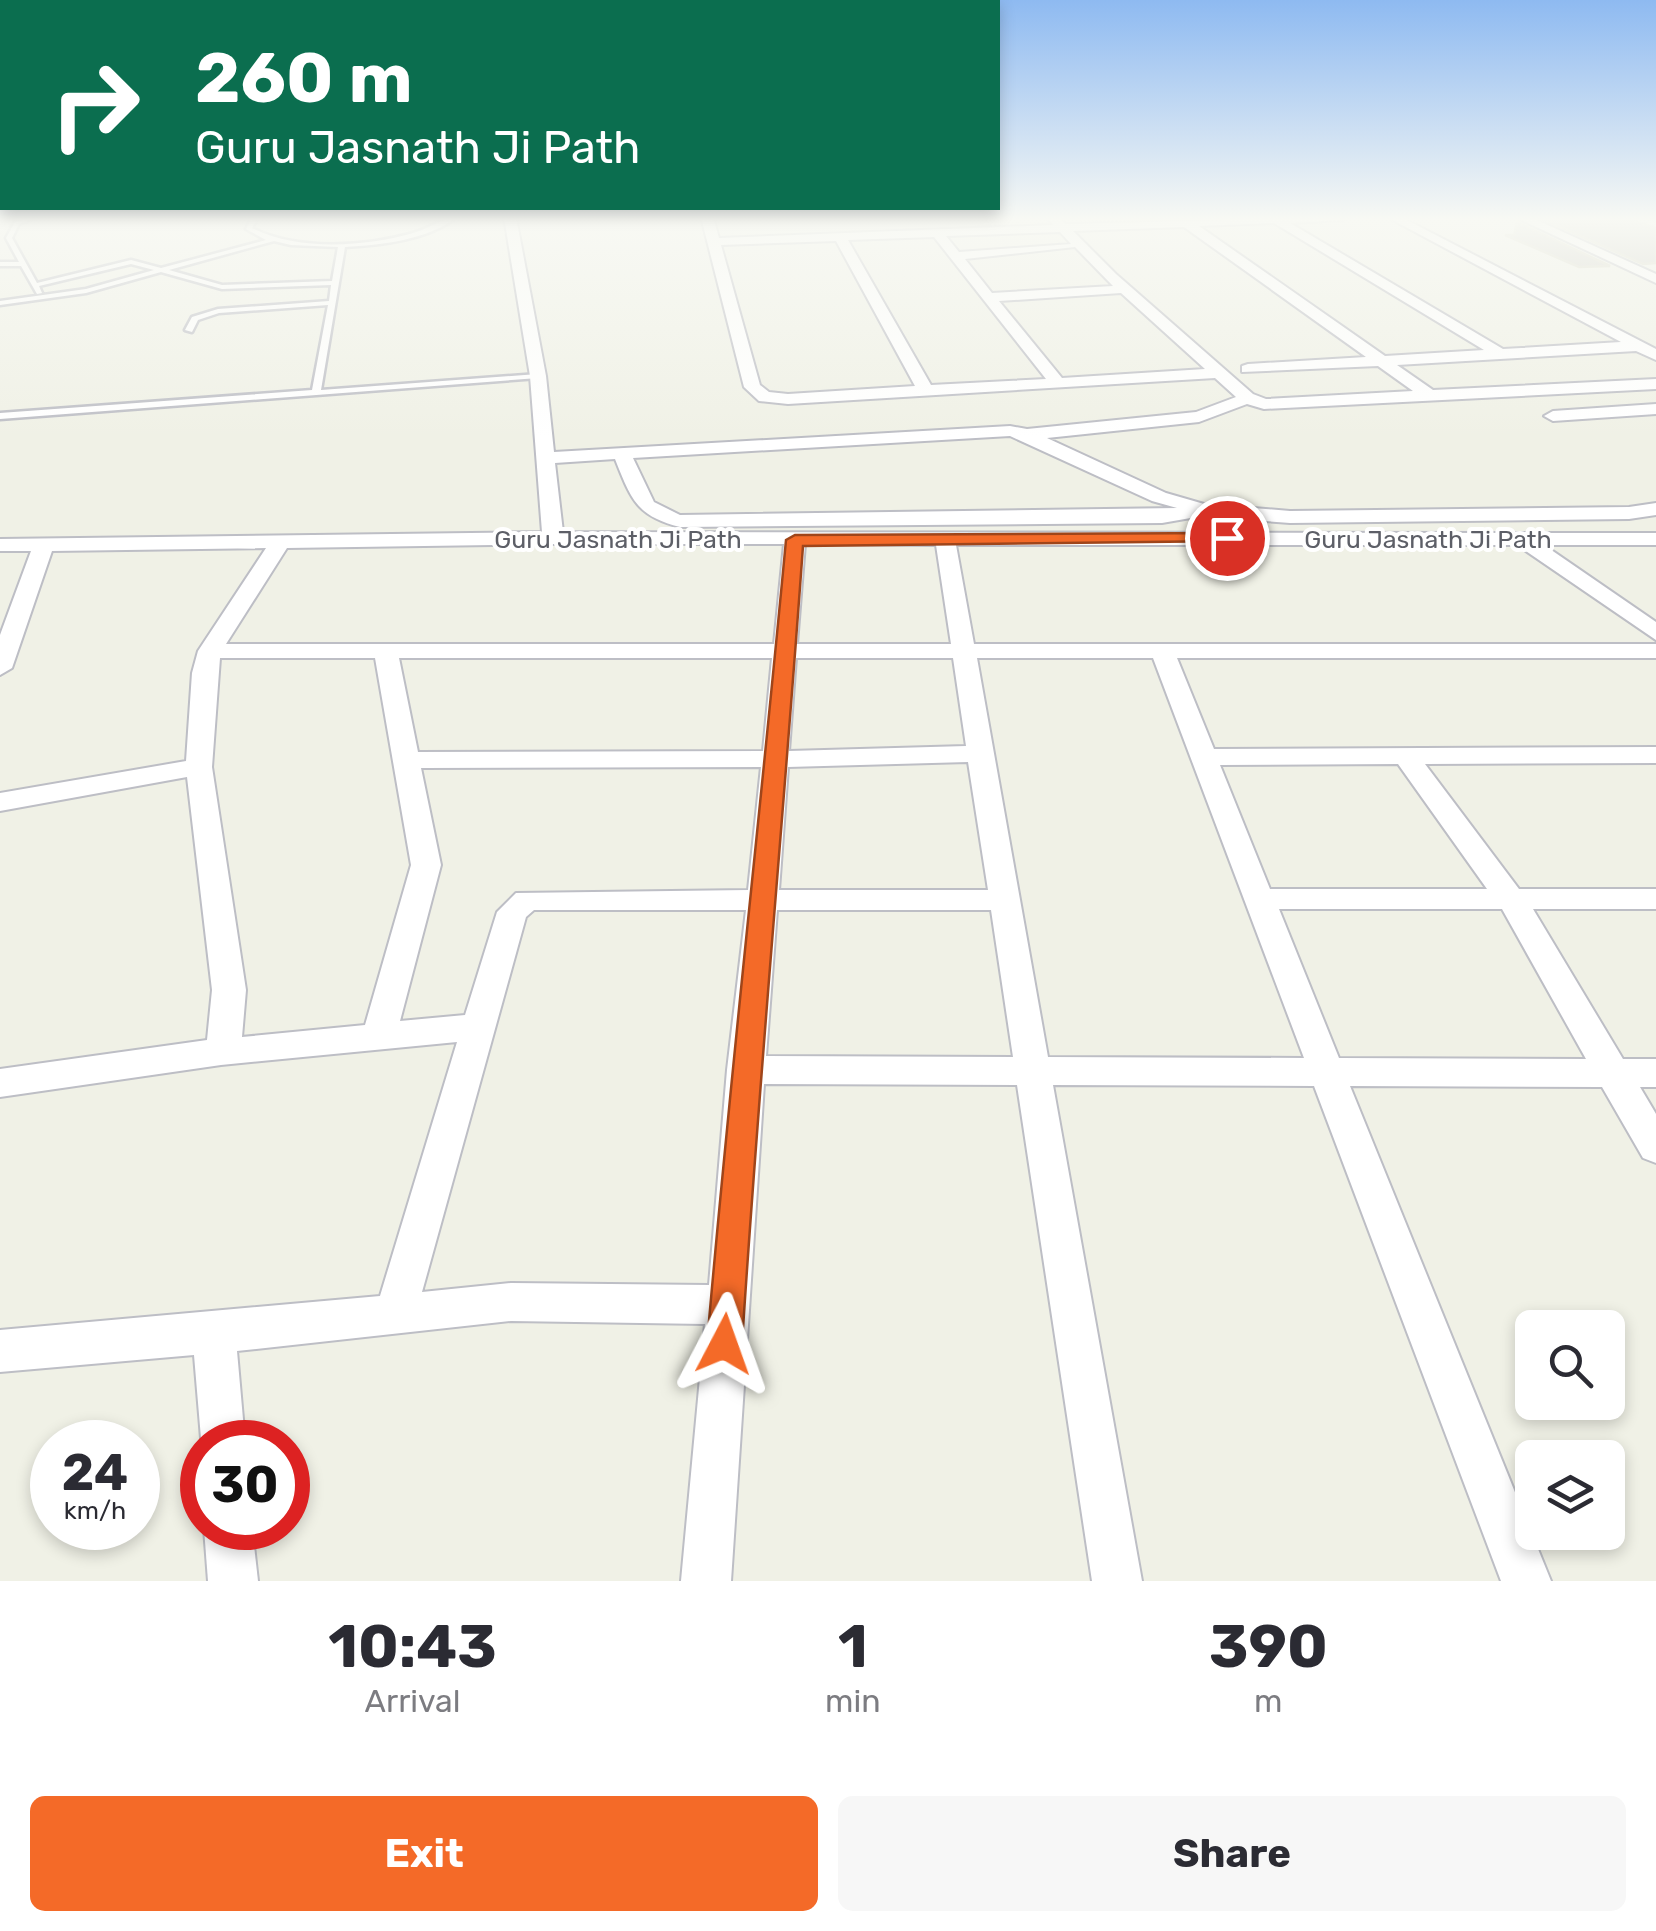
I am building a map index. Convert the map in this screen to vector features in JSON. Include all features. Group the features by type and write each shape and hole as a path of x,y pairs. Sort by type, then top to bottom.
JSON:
{"street":[{"path":"523,291 538,376 552,538"},
{"path":"727,291 752,387 765,397 1220,373"},
{"path":"870,291 925,390"},
{"path":"983,291 1058,382"},
{"path":"988,297 1082,291"},
{"path":"1127,291 1247,398 1285,405 1656,384"},
{"path":"1282,291 1432,397"},
{"path":"1396,291 1560,389"},
{"path":"1534,291 1656,355"},
{"path":"1248,369 1639,346"},
{"path":"546,458 992,432 1025,434 1199,418 1247,398"},
{"path":"1553,416 1656,410"},
{"path":"1025,434 1160,497 1202,510 1290,517 1629,513 1656,508"},
{"path":"622,454 647,510 658,518 680,521 1162,517 1202,510"},
{"name":"Guru Jasnath Ji Path","path":"0,545 552,538 1656,538"},
{"path":"706,1581 745,1070 765,902 795,540"},
{"path":"946,540 1117,1581"},
{"path":"1522,540 1656,633"},
{"path":"222,1052 229,1018 229,990 199,767 204,673 210,652 281,541"},
{"path":"0,664 44,544"},
{"path":"1162,651 1526,1581"},
{"path":"210,652 1656,651"},
{"path":"380,1033 426,865 386,652"},
{"path":"406,760 980,754"},
{"path":"1204,758 1656,755"},
{"path":"1406,758 1510,898 1656,1147"},
{"path":"0,802 199,767"},
{"path":"1259,899 1656,898"},
{"path":"395,1314 512,912 527,900 1004,900"},
{"path":"0,1083 380,1033 476,1026"},
{"path":"745,1070 1656,1074"},
{"path":"0,1351 214,1334 511,1302 728,1305"},
{"path":"214,1334 220,1420"},
{"path":"230,1550 232,1581"}],"lane":[{"path":"38,291 42,298"},
{"path":"0,303 78,291"},
{"path":"316,393 334,291"},
{"path":"189,330 196,318 218,311 332,303"},
{"path":"0,416 538,376"}],"route":[{"path":"724,1344 745,1070 765,902 795,540 1227,538"}]}
